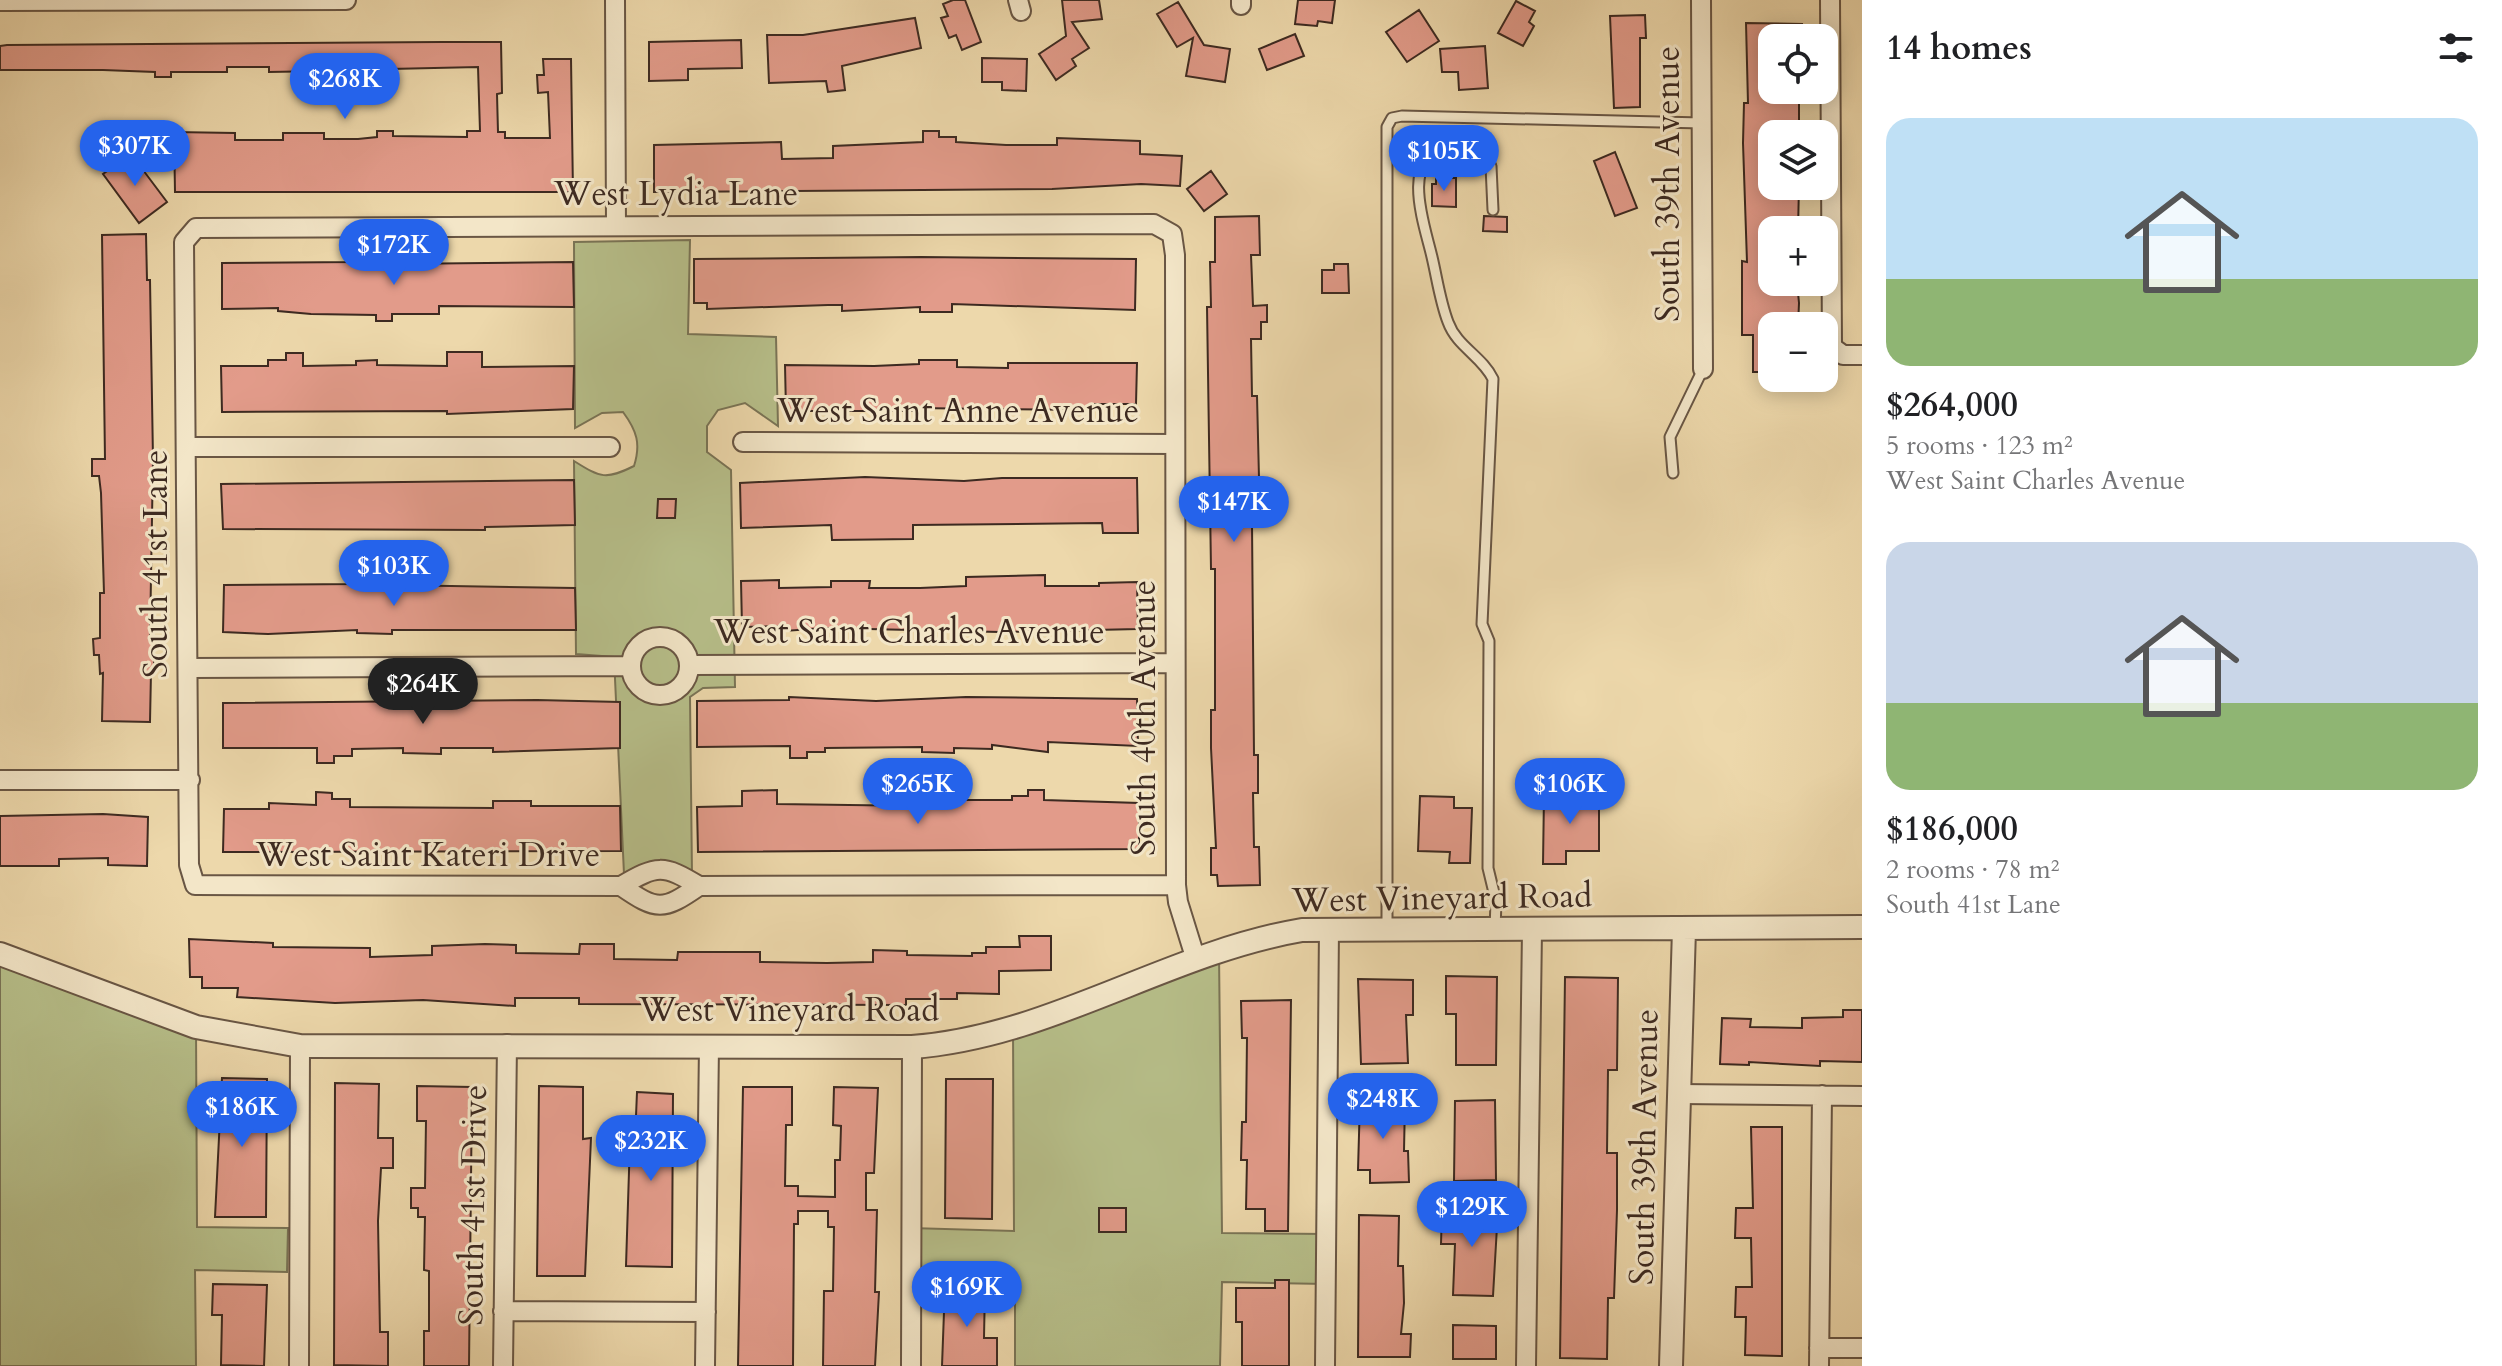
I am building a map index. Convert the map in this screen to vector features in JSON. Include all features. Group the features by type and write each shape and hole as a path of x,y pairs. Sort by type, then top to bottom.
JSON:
{"street":[{"path":"0,1 346,0"},
{"path":"615,0 616,226"},
{"name":"South 39th Avenue","path":"1701,0 1703,369"},
{"path":"1830,0 1832,347 1843,355 1862,355"},
{"name":"West Lydia Lane","path":"184,242 196,228 1154,224 1172,234"},
{"name":"South 40th Avenue","path":"1172,234 1175,255 1176,885 1178,902 1196,960"},
{"name":"South 41st Lane","path":"184,242 189,865 195,885"},
{"name":"West Saint Anne Avenue","path":"743,442 1174,444"},
{"path":"188,447 610,447"},
{"name":"West Saint Charles Avenue","path":"659,636 674,640 686,651 690,665 686,680 675,691 660,695 646,692 635,681 630,666 634,652 645,641 659,636"},
{"name":"West Saint Charles Avenue","path":"690,665 1175,663"},
{"path":"188,668 630,666"},
{"path":"0,780 190,780"},
{"path":"621,886 656,868 673,871 699,886"},
{"name":"West Saint Kateri Drive","path":"195,885 621,886 657,907 670,905 699,886 1176,885"},
{"name":"West Vineyard Road","path":"0,954 196,1027 300,1046 912,1047 946,1045 1013,1029 1196,960 1275,935 1329,929 1862,927"},
{"path":"1325,1366 1329,929"},
{"name":"South 39th Avenue","path":"1671,1366 1684,929"},
{"path":"1526,1366 1532,930"},
{"name":"South 41st Drive","path":"503,1366 507,1044"},
{"path":"705,1366 709,1045"},
{"path":"299,1366 300,1046"},
{"path":"911,1366 912,1047"},
{"path":"1680,1094 1862,1096"},
{"path":"1822,1095 1819,1357 1862,1348"},
{"path":"503,1311 706,1312"}],"lane":[{"path":"1387,929 1387,127 1392,118 1402,116 1702,123"},
{"path":"1493,210 1491,166 1478,153 1465,145 1447,145 1430,152 1423,166 1419,187 1421,215 1447,322 1457,341 1486,366 1493,379 1482,624 1489,641 1488,868 1496,901 1495,930"},
{"path":"1673,473 1670,437 1703,369"}],"green space":[{"path":"690,240 688,334 776,337 778,426 745,403 718,410 707,426 707,452 731,470 735,687 703,688 690,697 692,875 658,862 642,864 624,874 614,657 576,654 574,461 597,474 617,474 634,466 637,444 632,425 623,412 602,413 575,428 574,242"},
{"path":"1219,953 1222,1233 1326,1234 1326,1284 1222,1282 1220,1366 1015,1366 1015,1278 911,1279 911,1228 1014,1231 1013,1029"},
{"path":"0,954 196,1027 197,1227 288,1228 287,1272 195,1270 196,1366 0,1366"}],"building":[{"path":"965,0 981,42 962,50 956,35 949,38 941,18 948,16 943,4"},
{"path":"1062,0 1099,0 1102,19 1072,22 1089,48 1072,59 1076,66 1056,80 1039,54 1066,36"},
{"path":"1298,0 1335,0 1332,23 1318,21 1317,26 1295,24"},
{"path":"1516,1 1535,11 1529,22 1534,26 1523,46 1498,33"},
{"path":"1178,2 1204,45 1230,49 1225,82 1186,76 1193,38 1177,47 1157,14"},
{"path":"1419,10 1439,41 1407,62 1386,32"},
{"path":"1645,15 1646,38 1640,38 1640,107 1614,108 1610,16"},
{"path":"915,18 921,48 842,66 845,90 828,92 826,81 769,83 767,35 803,35"},
{"path":"1746,23 1802,24 1758,24 1758,104 1799,104 1799,120 1758,120 1758,200 1799,200 1798,216 1758,216 1758,296 1798,296 1799,303 1799,312 1758,312 1758,372 1753,372 1753,335 1742,335 1742,261 1747,262 1744,103 1748,103"},
{"path":"1295,34 1304,56 1267,70 1259,49"},
{"path":"741,40 742,68 688,69 688,80 649,81 649,42"},
{"path":"501,42 502,93 497,94 498,132 505,132 505,138 550,138 548,92 538,93 537,75 544,75 543,59 571,59 573,192 175,192 174,132 235,133 235,140 283,140 283,133 324,133 324,139 358,139 377,137 377,131 393,131 393,136 467,137 467,131 480,131 478,67 390,69 390,79 363,80 363,77 325,76 325,71 269,72 269,67 227,67 227,72 171,72 171,77 155,77 155,72 0,70 0,46 7,45"},
{"path":"1485,46 1488,88 1459,90 1458,72 1442,72 1440,49"},
{"path":"982,58 1027,59 1026,91 1002,90 1002,82 982,82"},
{"path":"923,131 939,131 939,137 956,137 956,142 1006,145 1057,145 1057,138 1140,141 1140,154 1182,156 1180,186 1141,184 1052,189 654,192 654,145 781,142 782,159 833,158 833,146 923,142"},
{"path":"1615,152 1637,208 1615,216 1594,161"},
{"path":"131,154 167,202 139,223 103,174"},
{"path":"1211,171 1227,194 1204,211 1187,189"},
{"path":"1436,178 1456,178 1456,207 1432,206 1432,184 1436,184"},
{"path":"1259,216 1260,255 1251,255 1253,306 1267,305 1267,322 1261,322 1261,339 1251,339 1252,396 1257,396 1259,478 1255,478 1257,524 1252,524 1254,755 1258,755 1258,793 1253,793 1254,847 1259,847 1260,885 1218,886 1217,875 1211,875 1211,848 1216,848 1211,748 1211,710 1215,710 1215,569 1211,569 1207,307 1211,307 1210,262 1215,262 1215,217"},
{"path":"1484,216 1507,217 1507,232 1483,231"},
{"path":"146,234 147,280 150,280 153,459 150,637 154,637 154,672 151,672 150,722 102,721 103,673 100,674 99,655 94,655 93,639 100,638 100,593 104,593 101,493 99,476 92,476 92,459 105,459 102,235"},
{"path":"694,259 1136,259 1135,310 952,304 952,312 920,312 920,307 842,311 842,305 707,309 707,303 694,303"},
{"path":"392,260 392,264 573,262 574,307 439,306 439,314 392,314 392,321 376,321 376,315 311,314 278,311 278,308 222,309 222,263"},
{"path":"1334,264 1348,264 1349,293 1322,293 1322,270 1334,270"},
{"path":"447,352 482,352 482,367 574,366 573,409 447,414 447,411 222,412 221,366 268,366 268,360 286,360 286,353 303,353 303,366 356,365 356,361 377,360 377,365 447,366"},
{"path":"919,360 957,360 957,367 1008,368 1008,363 1137,363 1136,404 1092,404 1092,410 913,408 913,411 786,411 785,365 874,366 919,364"},
{"path":"865,477 964,481 1137,478 1138,533 1103,533 1102,523 913,525 913,539 832,540 831,525 741,528 740,483"},
{"path":"574,480 575,525 485,527 485,530 223,529 221,484"},
{"path":"658,499 676,499 675,518 657,518"},
{"path":"376,573 393,573 392,585 575,588 576,630 392,630 392,634 357,633 357,630 268,634 223,632 224,585 358,584 358,580 376,580"},
{"path":"1045,575 1045,586 1137,582 1138,629 1000,632 824,628 785,631 785,626 742,627 741,581 779,580 779,588 831,587 831,581 870,581 869,588 920,588 966,586 966,577"},
{"path":"789,697 876,701 966,697 1137,699 1138,746 1048,742 1048,752 992,745 992,749 954,748 954,753 922,752 922,747 825,748 825,752 807,752 807,758 790,758 790,746 697,747 697,701 789,700"},
{"path":"620,702 620,748 493,752 493,748 441,748 441,754 403,753 403,748 352,749 352,756 334,756 334,763 317,763 317,748 223,748 223,703"},
{"path":"777,790 777,804 921,806 921,800 1012,800 1012,796 1028,796 1028,790 1044,790 1044,800 1139,803 1139,849 698,852 697,807 742,806 742,791"},
{"path":"316,792 332,793 332,799 350,799 350,807 493,808 493,801 531,801 531,806 620,806 621,851 223,852 224,809 269,809 269,803 316,805"},
{"path":"1544,795 1599,795 1599,851 1566,851 1566,864 1543,864"},
{"path":"1420,796 1454,797 1454,808 1472,808 1470,863 1449,863 1450,852 1418,851"},
{"path":"103,814 148,817 147,866 108,865 108,858 59,859 59,866 0,866 0,816"},
{"path":"1019,936 1051,936 1051,970 999,971 999,994 957,993 957,999 906,999 906,1005 579,1004 579,998 515,998 515,1006 423,1000 335,1003 237,997 238,988 202,988 202,977 190,977 189,939 273,943 273,947 370,948 370,957 432,955 432,946 485,944 516,945 516,953 579,954 580,944 614,944 614,959 677,960 678,952 760,952 760,962 827,963 873,962 873,950 907,951 907,955 972,956 972,953 986,953 986,947 1020,947"},
{"path":"1446,976 1497,977 1496,1065 1456,1065 1456,1014 1446,1014"},
{"path":"1565,977 1618,978 1617,1070 1608,1070 1607,1153 1617,1153 1617,1210 1614,1298 1608,1298 1607,1359 1560,1358"},
{"path":"1358,979 1413,980 1413,1015 1406,1015 1408,1063 1361,1064"},
{"path":"1291,1000 1288,1231 1265,1231 1265,1209 1246,1209 1247,1160 1241,1160 1242,1122 1246,1122 1247,1038 1242,1038 1241,1001"},
{"path":"1843,1010 1862,1010 1862,1062 1820,1061 1820,1066 1749,1062 1749,1065 1720,1064 1722,1018 1751,1019 1750,1027 1802,1028 1802,1018 1843,1017"},
{"path":"222,1078 267,1079 266,1217 215,1217"},
{"path":"946,1079 993,1079 992,1219 945,1218"},
{"path":"335,1083 379,1084 378,1138 393,1138 393,1168 381,1168 378,1221 380,1332 388,1332 388,1366 334,1365"},
{"path":"417,1086 472,1087 469,1366 424,1366 424,1331 429,1331 429,1271 424,1270 425,1217 418,1217 418,1208 411,1208 411,1188 425,1188 426,1121 417,1121"},
{"path":"539,1086 583,1087 583,1139 591,1138 585,1276 537,1276"},
{"path":"743,1087 792,1087 792,1125 786,1125 785,1186 798,1186 798,1196 835,1197 835,1160 840,1160 841,1126 833,1125 834,1087 878,1088 874,1173 866,1173 866,1210 877,1210 875,1292 879,1292 875,1366 823,1366 824,1291 833,1291 834,1227 828,1227 828,1211 798,1211 798,1224 794,1224 793,1366 738,1366"},
{"path":"637,1092 673,1094 672,1267 626,1266 630,1140 635,1140"},
{"path":"1360,1100 1405,1101 1404,1151 1408,1151 1409,1182 1370,1183 1370,1170 1358,1170"},
{"path":"1495,1100 1496,1180 1454,1181 1455,1101"},
{"path":"1751,1127 1782,1127 1782,1356 1745,1355 1746,1317 1735,1317 1736,1287 1752,1287 1751,1238 1735,1238 1736,1208 1753,1208"},
{"path":"1099,1208 1126,1208 1126,1232 1099,1232"},
{"path":"1498,1209 1493,1296 1453,1295 1455,1244 1441,1244 1442,1210"},
{"path":"1359,1215 1399,1216 1398,1266 1403,1266 1404,1303 1401,1334 1411,1334 1410,1357 1358,1357"},
{"path":"1275,1280 1289,1280 1289,1366 1242,1366 1242,1322 1236,1322 1236,1288 1275,1288"},
{"path":"213,1284 267,1285 264,1366 221,1365 222,1315 212,1315"},
{"path":"945,1285 985,1286 984,1338 997,1338 997,1366 942,1366"},
{"path":"1453,1325 1496,1326 1496,1359 1453,1359"}]}
